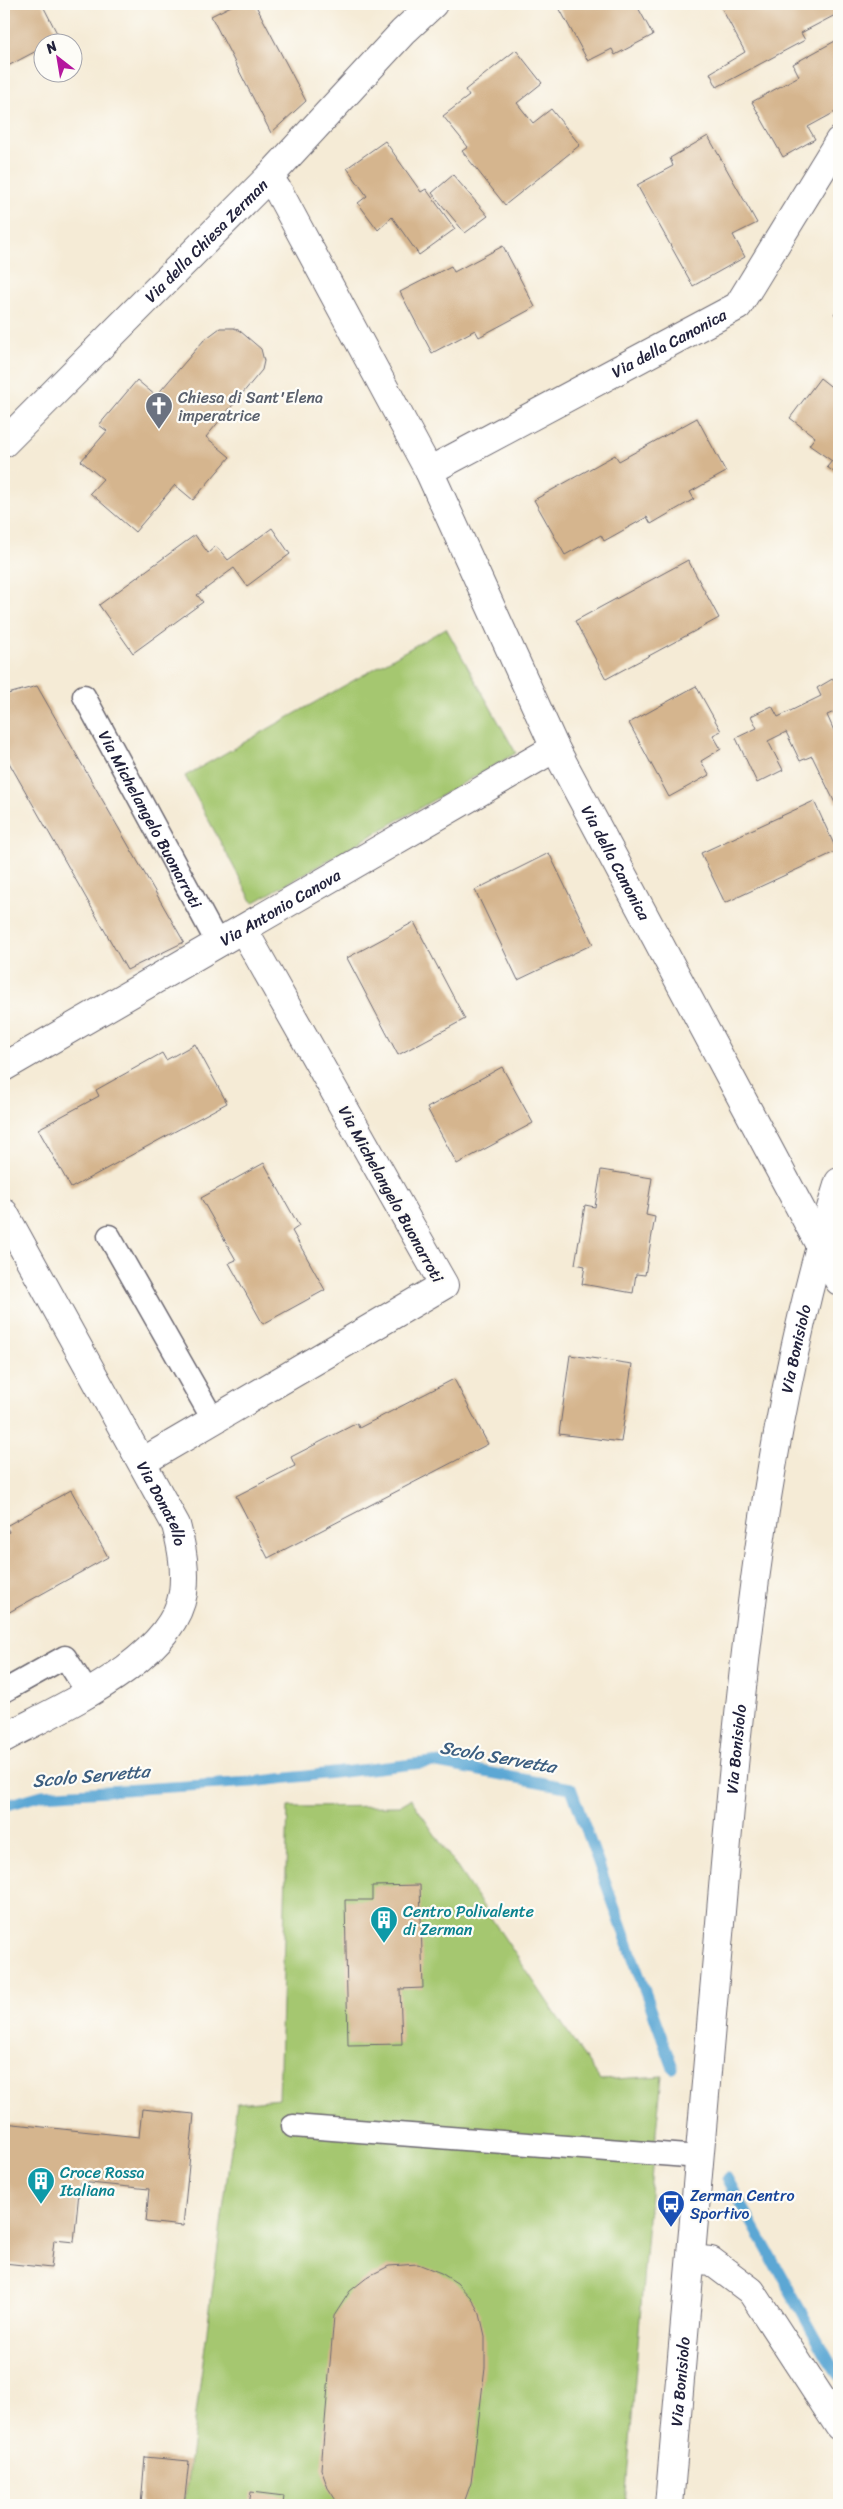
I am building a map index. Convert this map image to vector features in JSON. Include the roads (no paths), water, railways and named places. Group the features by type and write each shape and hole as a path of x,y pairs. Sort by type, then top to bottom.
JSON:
{"street":[{"name":"Via della Chiesa Zerman","path":"4,443 275,186 403,32 433,4"},
{"name":"Via della Canonica","path":"429,471 738,306 839,141"},
{"name":"Via della Canonica","path":"275,186 429,471 555,748 819,1245"},
{"name":"Via Antonio Canova","path":"4,1067 555,748"},
{"name":"Via Michelangelo Buonarroti","path":"142,1462 444,1285 243,929"},
{"name":"Via Bonisiolo","path":"669,2505 734,1763 760,1540 789,1374 819,1245 839,1182"},
{"name":"Via Donatello","path":"4,1213 176,1525 185,1559 182,1594 169,1628 145,1655 88,1693 4,1738"},
{"path":"819,1245 839,1281"},
{"path":"691,2259 711,2261 750,2291 839,2426"}],"lane":[{"name":"Via Michelangelo Buonarroti","path":"84,696 218,944"},
{"path":"108,1236 214,1420"},
{"path":"4,1691 65,1657 88,1693"},
{"path":"293,2126 700,2157"}],"waterway":[{"name":"Scolo Servetta","path":"4,1806 42,1795 252,1782 432,1762 571,1788 673,2068"},
{"name":"Scolo Servetta","path":"727,2178 831,2365 839,2376"}],"place":[{"name":"Chiesa di Sant'Elena imperatrice","path":"159,430"},
{"name":"Centro Polivalente di Zerman","path":"384,1944"},
{"name":"Croce Rossa Italiana","path":"41,2205"},
{"name":"Zerman Centro Sportivo","path":"671,2228"}]}
